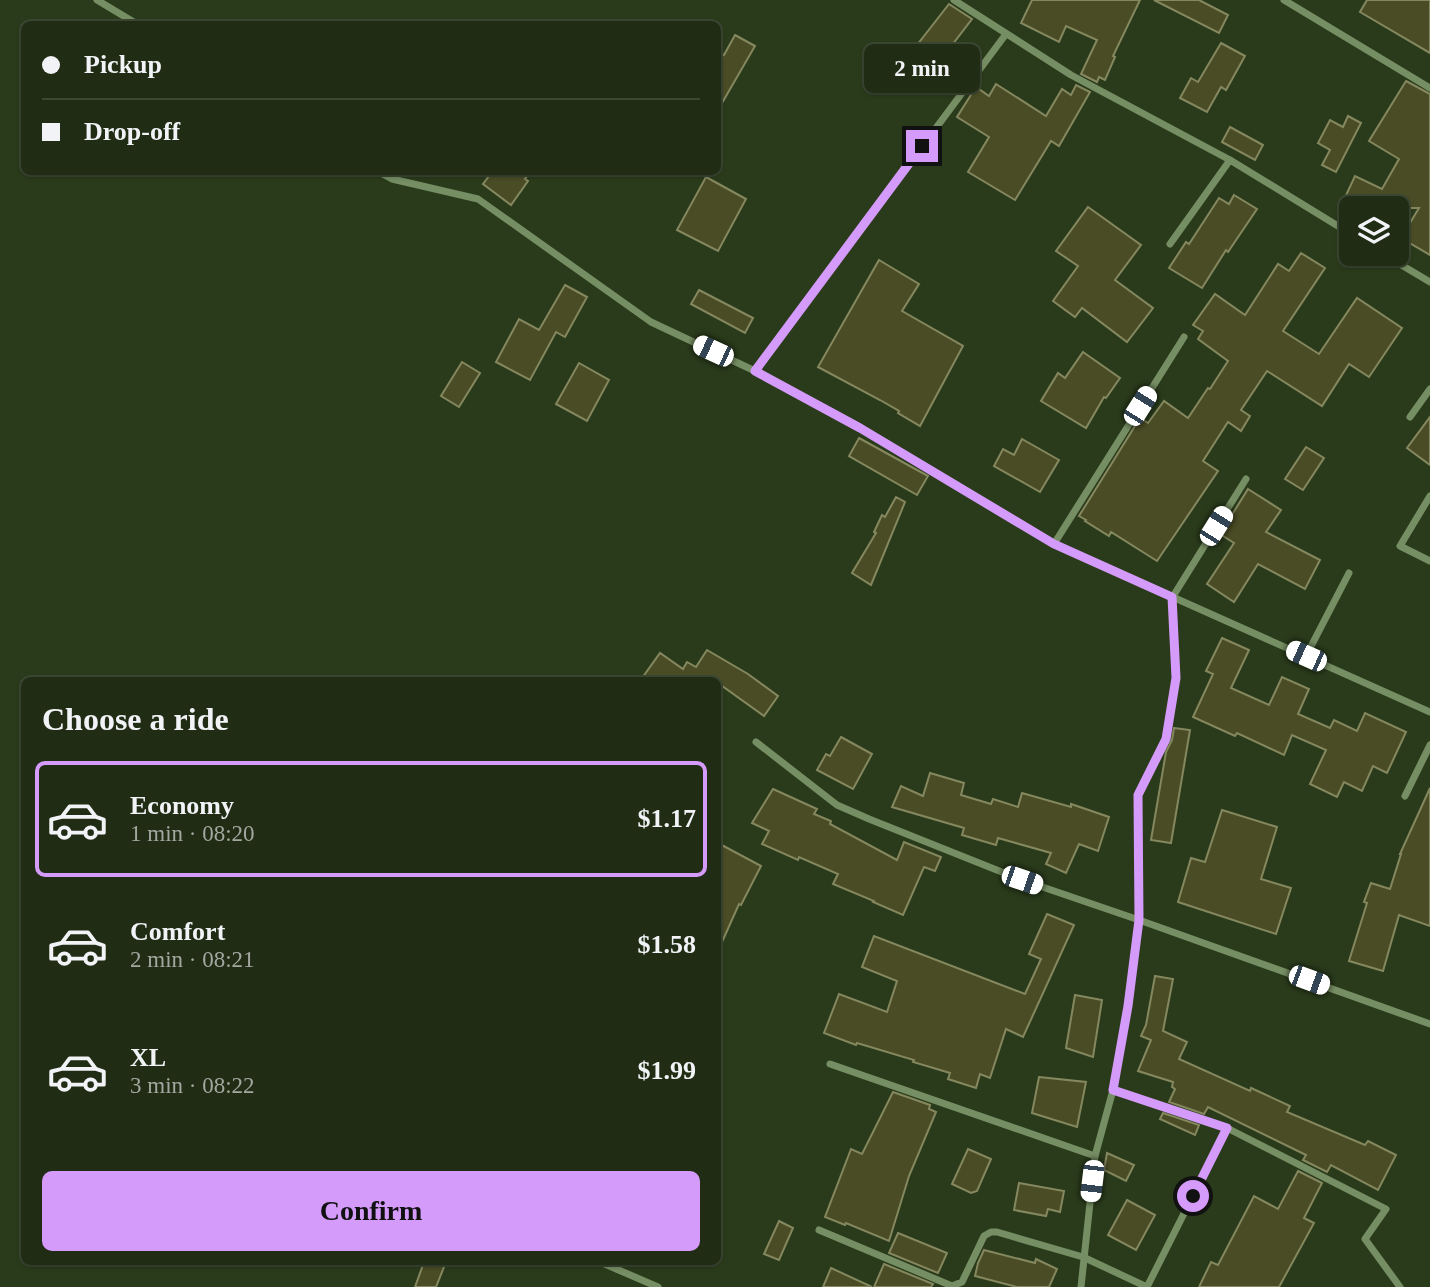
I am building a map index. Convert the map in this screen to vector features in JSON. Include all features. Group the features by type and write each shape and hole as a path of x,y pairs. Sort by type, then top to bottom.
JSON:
{"street":[{"path":"97,0 132,21"},
{"path":"954,0 1071,75 1230,160 1339,227"},
{"path":"1284,0 1430,88"},
{"path":"755,371 1006,34"},
{"path":"1170,244 1230,160"},
{"path":"385,175 478,199 651,322 755,371 860,428 1054,544 1430,712"},
{"path":"1403,266 1430,282"},
{"path":"1054,544 1184,337"},
{"path":"1410,417 1430,389"},
{"path":"1081,1287 1095,1156 1113,1090 1128,1006 1139,920 1138,795 1166,739 1176,678 1172,597 1246,479"},
{"path":"1430,496 1400,546 1430,561"},
{"path":"1306,656 1349,573"},
{"path":"756,742 838,805 1022,880 1430,1024"},
{"path":"1405,796 1430,745"},
{"path":"830,1064 1095,1156"},
{"path":"1113,1090 1227,1128 1386,1209 1365,1239 1399,1287"},
{"path":"819,1230 952,1286 962,1282 984,1236 998,1232 1083,1257 1147,1287 1227,1128"},
{"path":"607,1265 658,1287"}],"building":[{"path":"1032,0 1140,0 1113,56 1115,57 1105,80 1099,77 1097,82 1081,74 1097,40 1066,26 1059,42 1021,23"},
{"path":"1154,0 1199,0 1228,15 1219,33"},
{"path":"1367,0 1430,0 1430,53 1360,12"},
{"path":"949,4 972,19 932,71 910,54"},
{"path":"735,35 755,46 721,105 721,53 724,55"},
{"path":"1221,43 1245,56 1226,90 1221,87 1207,112 1180,98 1191,78 1198,82"},
{"path":"1406,81 1430,94 1430,255 1409,243 1409,225 1419,208 1409,208 1409,196 1346,196 1355,176 1382,189 1399,159 1369,141"},
{"path":"996,84 1046,116 1062,89 1071,95 1076,85 1090,92 1059,146 1051,141 1015,200 968,172 989,137 957,117 976,87 989,96"},
{"path":"1348,116 1361,123 1336,172 1322,165 1330,150 1318,143 1330,120 1343,127"},
{"path":"1230,127 1263,145 1255,160 1222,142"},
{"path":"490,175 528,175 525,179 528,181 511,205 483,184"},
{"path":"706,177 746,199 718,251 677,230"},
{"path":"1234,195 1257,209 1202,288 1169,268 1186,242 1189,244 1219,198 1229,204"},
{"path":"1088,207 1141,245 1115,280 1153,308 1127,342 1082,308 1075,317 1053,301 1078,266 1056,251"},
{"path":"1301,253 1325,268 1283,331 1319,354 1357,298 1402,328 1369,377 1349,364 1322,406 1267,371 1241,410 1250,416 1241,431 1228,422 1203,461 1218,471 1157,561 1111,532 1109,536 1085,521 1079,516 1140,418 1148,423 1164,401 1188,418 1228,361 1198,339 1203,331 1193,325 1215,294 1245,315 1278,264 1289,271"},
{"path":"879,260 919,284 902,311 963,346 920,426 880,400 818,367"},
{"path":"565,285 587,297 565,337 556,332 530,380 496,362 519,319 539,330"},
{"path":"699,290 753,318 745,333 691,304"},
{"path":"1083,352 1120,378 1106,398 1104,397 1086,428 1041,401 1058,373 1065,378"},
{"path":"462,362 480,373 459,407 441,396"},
{"path":"579,363 609,380 587,421 556,404"},
{"path":"1430,417 1430,465 1407,448"},
{"path":"859,438 928,476 917,495 849,456"},
{"path":"1022,439 1059,460 1040,492 994,466 1003,449 1014,455"},
{"path":"1306,447 1324,458 1303,490 1285,479"},
{"path":"1248,489 1281,510 1266,532 1320,560 1305,589 1258,564 1234,602 1207,584 1234,543 1220,534"},
{"path":"896,497 905,502 871,585 852,573 876,533 874,532 882,515 885,517"},
{"path":"1222,638 1249,650 1231,688 1269,705 1282,677 1309,689 1298,714 1330,728 1334,720 1357,731 1365,713 1406,732 1387,773 1373,766 1362,791 1344,782 1337,797 1310,784 1326,750 1292,735 1284,755 1237,733 1235,736 1193,717 1213,674 1206,671"},
{"path":"707,650 748,674 778,696 764,716 721,685 721,677 643,677 660,653 683,669 687,662 696,667"},
{"path":"1174,728 1190,730 1171,843 1151,840 1166,752"},
{"path":"841,737 872,754 853,789 817,770 826,754 830,756"},
{"path":"930,773 964,783 961,795 991,804 993,799 1018,807 1022,793 1071,807 1071,804 1109,817 1098,851 1079,844 1066,873 1046,864 1051,853 998,838 996,845 962,835 964,828 892,807 901,786 923,796"},
{"path":"1430,788 1430,926 1399,915 1383,971 1349,961 1371,883 1390,889 1400,854"},
{"path":"773,789 817,809 814,814 831,821 830,824 897,860 904,842 941,857 935,871 924,867 903,915 833,884 838,874 762,844 769,831 752,823"},
{"path":"1222,810 1277,827 1261,879 1291,888 1276,934 1178,902 1191,858 1205,862"},
{"path":"721,845 761,866 741,905 739,904 721,944"},
{"path":"1047,914 1074,925 1023,1037 1006,1029 990,1078 980,1074 976,1088 948,1079 950,1073 824,1033 839,994 887,1012 897,981 862,967 874,936 1025,994 1041,959 1029,954"},
{"path":"1155,976 1173,979 1163,1031 1187,1042 1179,1059 1290,1106 1287,1112 1365,1145 1368,1141 1396,1155 1378,1190 1331,1165 1327,1172 1303,1160 1306,1155 1208,1107 1204,1114 1169,1102 1175,1089 1172,1087 1173,1082 1138,1071 1151,1040 1141,1036 1146,1025"},
{"path":"1075,995 1102,1000 1093,1057 1066,1048"},
{"path":"1039,1077 1086,1082 1077,1127 1032,1113"},
{"path":"893,1092 930,1105 929,1109 936,1112 909,1176 889,1241 825,1217 851,1149 862,1154"},
{"path":"1163,1113 1199,1125 1195,1135 1160,1119"},
{"path":"968,1149 991,1159 977,1191 971,1193 952,1184"},
{"path":"1107,1153 1134,1165 1126,1181 1104,1170"},
{"path":"1298,1171 1322,1183 1304,1218 1314,1223 1279,1287 1199,1287 1211,1262 1218,1265 1254,1196 1278,1209"},
{"path":"1019,1183 1064,1191 1060,1212 1048,1209 1046,1216 1014,1210"},
{"path":"1127,1200 1155,1215 1136,1250 1108,1235"},
{"path":"779,1221 793,1228 779,1260 764,1254"},
{"path":"898,1233 947,1253 938,1273 889,1253"},
{"path":"984,1250 1035,1263 1036,1259 1057,1269 1049,1287 1017,1287 975,1276"},
{"path":"884,1264 933,1284 931,1287 874,1287"},
{"path":"423,1265 445,1265 436,1287 415,1287"},
{"path":"831,1268 872,1287 823,1287"}],"route":[{"path":"922,146 755,371 860,428 1054,544 1172,597 1176,678 1166,739 1138,795 1139,920 1128,1006 1113,1090 1227,1128 1193,1196"}]}
